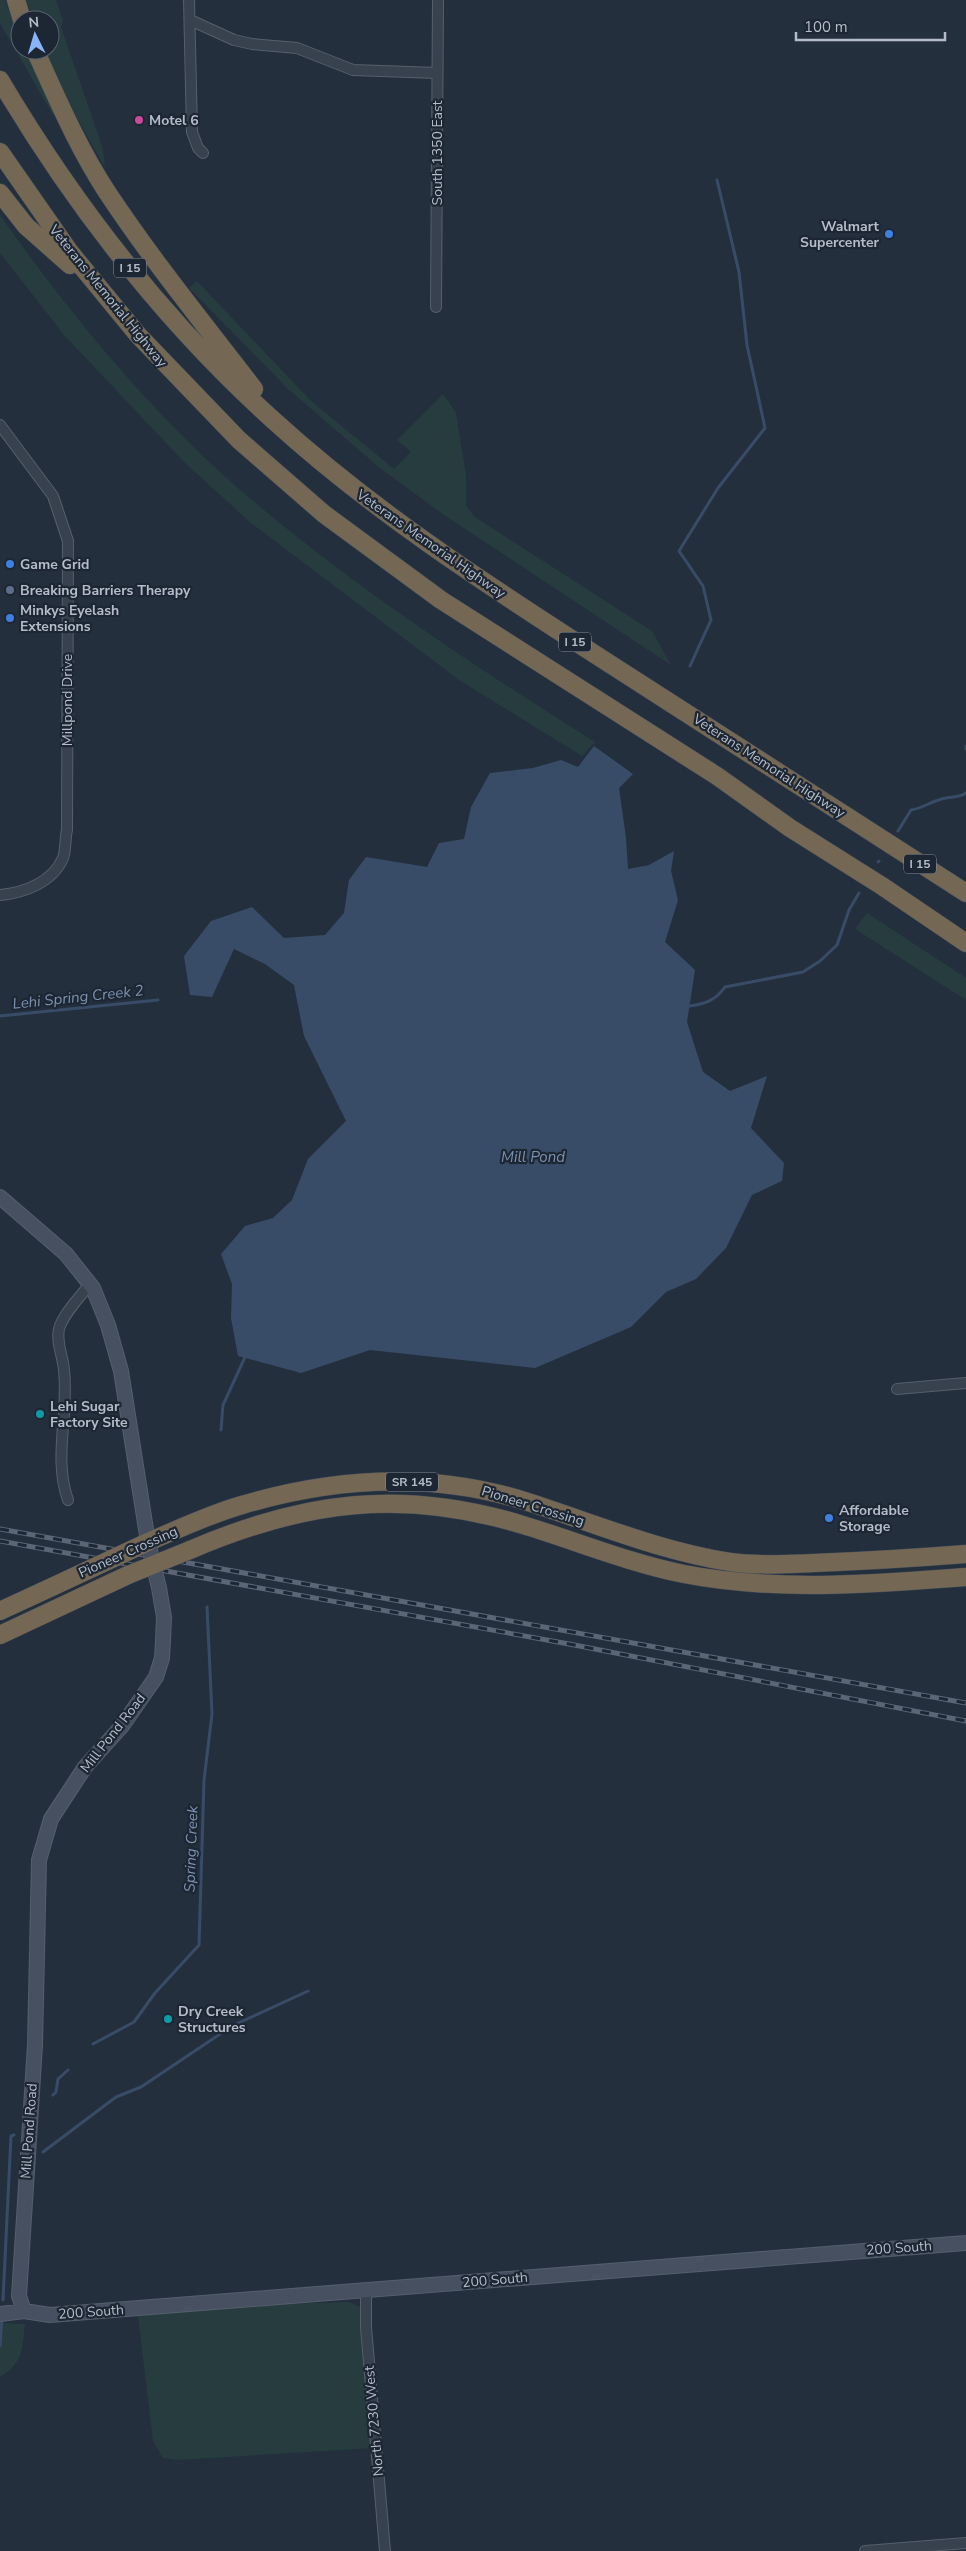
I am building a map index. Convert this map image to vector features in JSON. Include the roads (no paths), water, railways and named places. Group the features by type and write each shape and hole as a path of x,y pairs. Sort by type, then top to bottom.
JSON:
{"highway":[{"path":"40,60 62,110 106,190 156,263 288,433"},
{"name":"Veterans Memorial Highway","path":"0,80 55,168 123,259 192,340 288,433 361,496 450,560 966,893"},
{"name":"Veterans Memorial Highway","path":"0,152 40,211 102,293 162,363 233,434 287,483 367,548 441,600 717,776 790,828 882,886 966,943"},
{"path":"0,193 26,226 102,293"},
{"name":"Pioneer Crossing","path":"0,1611 148,1542 250,1502 332,1485 382,1480 435,1482 478,1489 527,1502 638,1541 685,1554 733,1562 786,1564 857,1562 966,1554"},
{"name":"Pioneer Crossing","path":"0,1635 153,1564 220,1537 252,1525 338,1506 392,1503 472,1511 682,1574 734,1582 859,1585 966,1578"}],"street":[{"path":"189,0 192,132 198,148 203,153"},
{"name":"South 1350 East","path":"436,307 438,0"},
{"path":"190,20 234,40 252,44 297,48 353,70 437,74"},
{"name":"Millpond Drive","path":"0,425 53,496 68,541 67,830 63,858 52,874 36,886 16,894 0,895"},
{"name":"Mill Pond Road","path":"0,1197 66,1254 90,1284 108,1325 121,1371 142,1514 160,1588 164,1617 162,1658 156,1677 122,1726 85,1767 51,1819 39,1860 35,2045 19,2296 24,2311"},
{"path":"68,1500 64,1488 60,1450 64,1423 65,1385 57,1337 60,1326 90,1284"},
{"path":"897,1390 966,1383"},
{"name":"200 South","path":"0,2314 24,2311 50,2315 966,2243"},
{"name":"North 7230 West","path":"366,2291 366,2326 385,2551"},
{"path":"865,2551 966,2543"}],"water":[{"name":"Mill Pond","path":"594,746 633,774 619,788 628,869 649,865 674,851 671,871 678,900 665,942 695,970 687,1022 703,1072 730,1091 767,1076 751,1128 784,1163 782,1181 752,1195 726,1248 696,1279 666,1292 631,1327 535,1368 370,1350 301,1373 238,1356 231,1318 232,1284 221,1254 245,1226 273,1218 292,1200 308,1159 346,1121 304,1036 294,985 265,964 234,949 212,997 190,995 184,956 211,921 252,907 284,938 325,935 344,913 349,880 366,857 427,867 439,843 464,839 471,807 490,773 533,768 561,760 578,767"}],"waterway":[{"path":"690,666 711,620 703,586 679,551 718,488 765,428 747,345 739,272 717,180"},
{"path":"898,831 911,810 941,799 966,793"},
{"path":"690,1006 710,1001 725,987 803,972 820,961 837,945 849,910 859,893"},
{"name":"Lehi Spring Creek 2","path":"0,1016 158,1000"},
{"name":"Spring Creek","path":"221,1430 223,1405 245,1357"},
{"name":"Spring Creek","path":"93,2044 134,2022 155,1993 199,1945 204,1780 212,1714 207,1607"},
{"path":"43,2152 116,2097 141,2087 232,2026 308,1991"},
{"name":"Spring Creek","path":"53,2095 56,2092 58,2079 68,2070"},
{"name":"Spring Creek","path":"3,2300 11,2136 14,2135"},
{"name":"Spring Creek","path":"0,2346 2,2318"}],"railway":[{"path":"0,1529 966,1703"},
{"path":"0,1541 569,1644 966,1721"}],"place":[{"name":"Motel 6","path":"139,120"},
{"name":"Walmart Supercenter","path":"889,234"},
{"name":"Game Grid","path":"10,564"},
{"name":"Breaking Barriers Therapy","path":"10,590"},
{"name":"Minkys Eyelash Extensions","path":"10,618"},
{"name":"Lehi Sugar Factory Site","path":"40,1414"},
{"name":"Affordable Storage","path":"829,1518"},
{"name":"Dry Creek Structures","path":"168,2019"}]}
